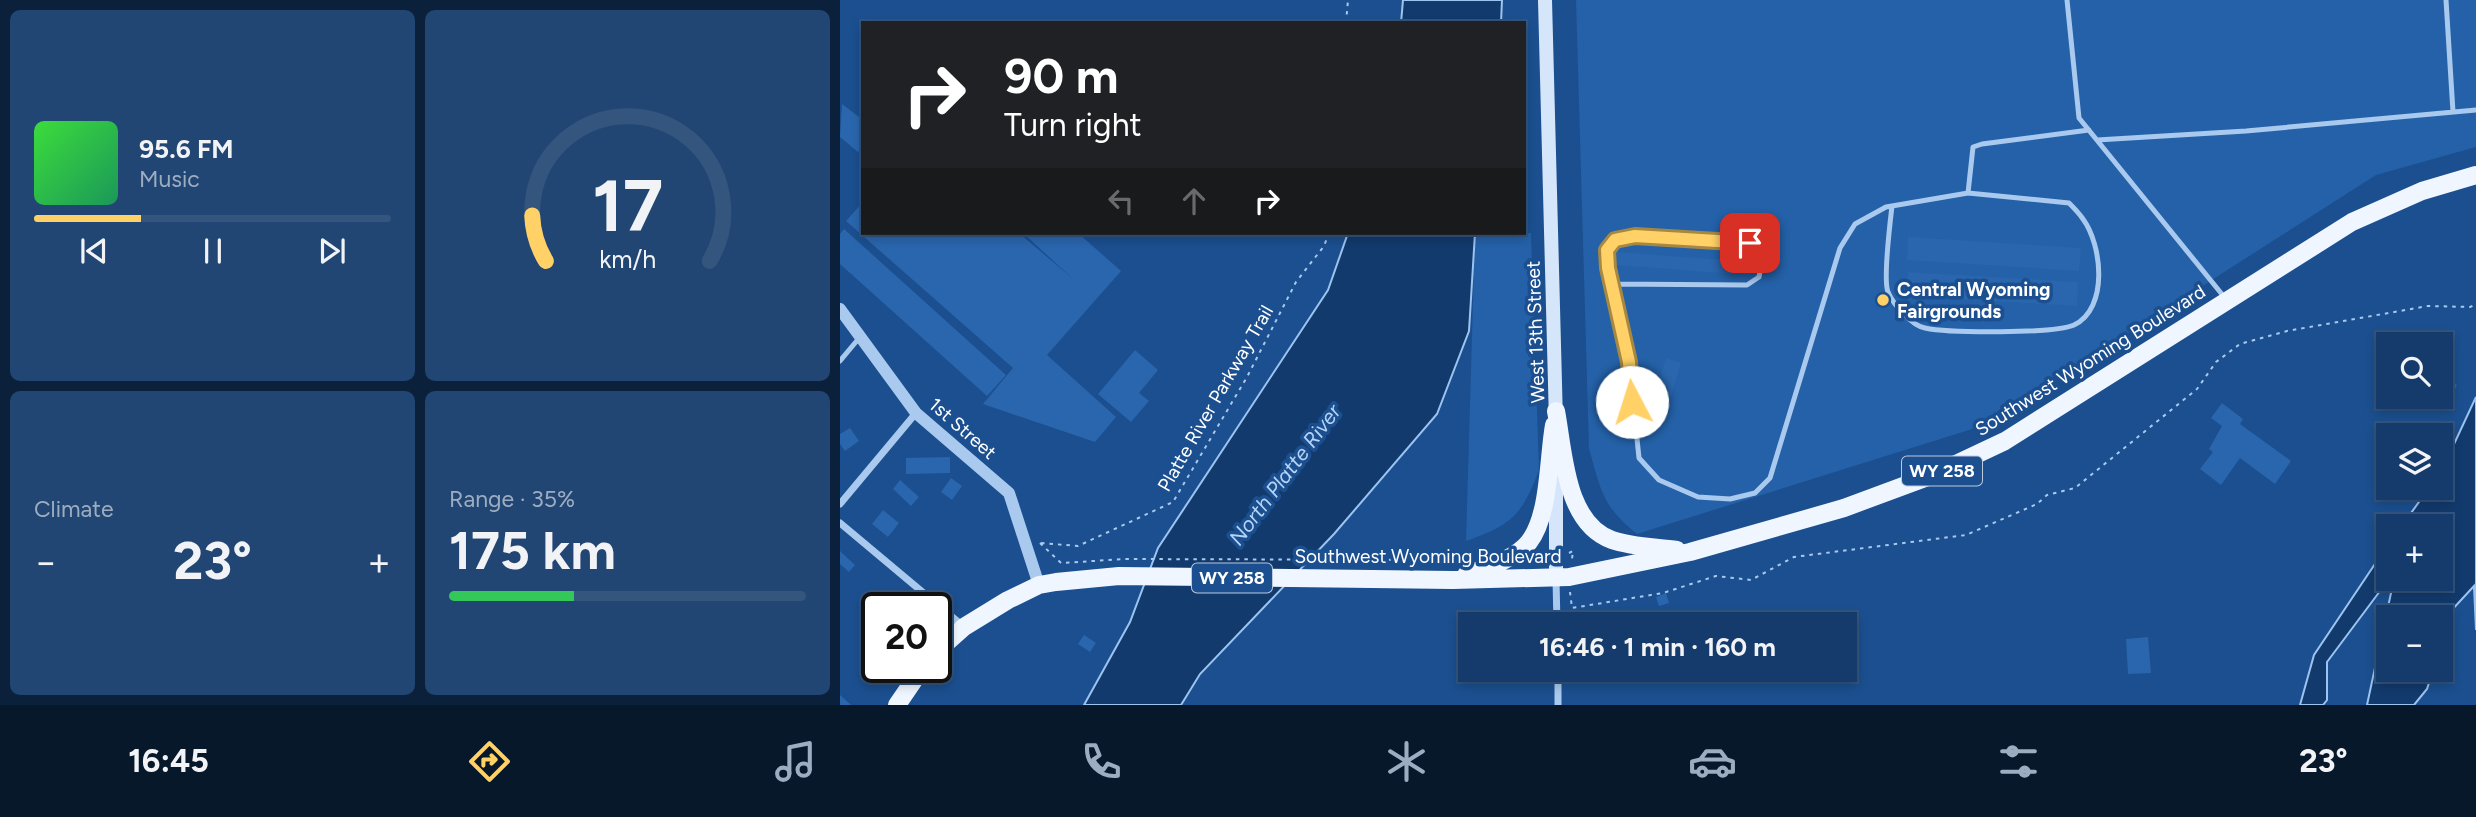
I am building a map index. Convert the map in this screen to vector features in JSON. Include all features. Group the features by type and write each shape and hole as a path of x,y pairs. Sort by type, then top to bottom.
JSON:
{"main road":[{"name":"West 13th Street","path":"1545,0 1556,411 1556,578"},
{"name":"Southwest Wyoming Boulevard","path":"952,638 964,627 1038,586 1122,568 1345,579 1556,578 1690,552 1844,508 1933,475 2005,441 2351,222 2423,191 2476,175"},
{"path":"1556,411 1570,486 1580,511 1598,533 1614,541 1690,552"},
{"path":"1453,580 1488,567 1528,542 1545,496 1556,411"},
{"path":"897,705 912,683"}],"street":[{"name":"1st Street","path":"840,309 916,413 1009,493 1038,586"},
{"path":"840,504 916,413"},
{"path":"840,523 964,627"},
{"path":"1556,578 1557,612"},
{"path":"1558,682 1559,705"}],"lane":[{"path":"2067,0 2079,118 2227,300"},
{"path":"2446,0 2453,112"},
{"path":"2097,140 2246,131 2476,110"},
{"path":"1968,193 1973,147 2089,130"},
{"path":"1611,284 1747,285 1759,277 1764,250 1750,243 1635,236 1615,240 1607,250 1611,284 1629,362 1639,458 1659,480 1698,497 1730,499 1755,493 1770,478 1840,248 1855,223 1892,206 1968,193 2069,203 2084,220 2095,248 2099,276 2093,307 2074,325 2035,332 1922,328 1895,305 1886,289 1892,206"},
{"path":"840,361 860,337"}],"path":[{"path":"1346,21 1349,0"},
{"name":"Platte River Parkway Trail","path":"1328,235 1324,246 1296,282 1247,377 1173,502 1078,546 1040,543 1062,563 1122,568 1357,560"},
{"path":"1572,608 1663,593 1716,576 1751,580 1794,557 1966,535 2037,504 2047,495 2075,488 2197,389 2216,362 2240,344 2287,331 2428,306 2470,307 2476,303"}],"shaded area":[{"name":"Central Wyoming Fairgrounds","path":"1576,0 2476,0 2476,147 2376,175 1985,425 1637,534 1616,515 1604,496 1589,449"},
{"path":"1531,233 1539,470 1527,498 1513,516 1494,529 1466,541 1475,235"}],"water":[{"path":"1403,0 1502,0 1501,21 1401,21"},
{"name":"North Platte River","path":"1347,235 1475,235 1469,331 1437,414 1334,534 1200,674 1181,705 1084,705 1130,622 1158,548 1328,290"},
{"path":"2476,397 2476,630 2474,586 2453,609 2453,605 2388,605 2391,591 2453,591 2453,514 2410,514 2420,500 2453,500 2453,446"},
{"path":"2376,562 2376,591 2380,591 2327,662 2327,700 2323,705 2300,705 2314,655"},
{"path":"2376,663 2376,682 2429,682 2414,705 2367,705"}],"building":[{"path":"842,104 861,118 861,148 858,152 840,137"},
{"path":"861,204 861,234 846,221"},
{"path":"844,229 1006,375 987,396 840,264 840,234"},
{"path":"862,235 1021,235 1073,279 1025,235 1080,235 1121,271 1047,355 1116,417 1095,442 983,404 1013,368"},
{"path":"1908,237 2081,248 2079,271 1907,260"},
{"path":"1617,252 1751,262 1750,275 1616,265"},
{"path":"1908,272 2078,282 2077,306 1907,296"},
{"path":"1135,350 1158,370 1139,393 1149,401 1131,422 1098,394"},
{"path":"1666,358 1681,363 1668,406 1652,401"},
{"path":"2222,403 2243,419 2240,424 2291,461 2275,484 2240,458 2221,485 2200,469 2213,452 2209,449 2222,426 2211,418"},
{"path":"850,428 859,441 845,451 840,444 840,434"},
{"path":"950,457 950,473 906,474 906,458"},
{"path":"951,478 962,486 952,500 941,492"},
{"path":"900,480 919,497 911,506 893,489"},
{"path":"883,510 899,523 888,537 872,524"},
{"path":"840,551 855,565 849,572 840,564"},
{"path":"1666,593 1669,603 1659,606 1656,597"},
{"path":"1084,635 1096,643 1090,652 1078,644"},
{"path":"2148,637 2151,673 2128,674 2126,639"},
{"path":"840,695 851,705 840,705"}],"place":[{"name":"Central Wyoming Fairgrounds","path":"1883,300"}],"route":[{"path":"1632,402 1629,362 1608,268 1607,250 1615,240 1635,236 1750,243"}]}
